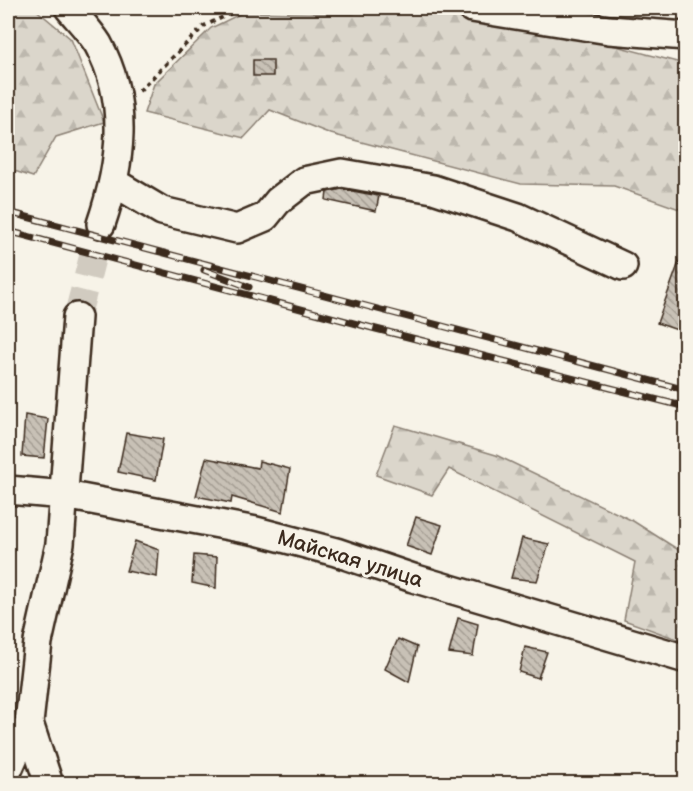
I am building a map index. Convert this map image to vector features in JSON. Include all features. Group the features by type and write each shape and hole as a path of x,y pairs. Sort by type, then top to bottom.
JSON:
{"street":[{"path":"69,8 97,44 117,91 120,147 115,183 101,224"},
{"path":"472,8 609,30 686,36"},
{"path":"115,183 162,211 237,229 265,217 278,201 304,181 342,173 433,189 518,217 623,266"},
{"path":"8,770 29,723 38,642 60,544 77,317"},
{"name":"Майская улица","path":"8,490 65,495 256,531 336,552 413,578 686,659"},
{"path":"8,777 48,782 29,723"}],"path":[{"path":"118,118 145,84 204,26 242,8"},
{"path":"291,8 350,11 363,8"}],"green space":[{"path":"8,8 34,8 71,39 104,122 56,137 33,177 8,169 8,90 10,88 8,88"},
{"path":"376,8 426,8 570,34 685,64 685,211 614,186 521,184 331,134 270,110 244,138 144,113 154,84 211,28 244,12 352,14"},
{"path":"395,425 496,455 633,521 685,554 685,642 624,620 635,562 449,469 432,495 376,475"}],"building":[{"path":"253,60 273,60 273,76 253,76"},
{"path":"342,189 379,196 376,211 326,200 327,192"},
{"path":"683,251 686,252 686,333 657,323"},
{"path":"25,415 48,419 44,458 22,456"},
{"path":"126,433 163,439 156,480 118,472"},
{"path":"206,458 258,468 259,461 290,469 283,512 232,497 231,503 196,496"},
{"path":"416,517 442,525 432,555 406,546"},
{"path":"522,538 549,544 537,581 511,578"},
{"path":"135,541 159,550 157,577 126,571"},
{"path":"194,555 217,557 216,588 192,583"},
{"path":"458,618 478,624 473,656 449,653"},
{"path":"398,639 417,647 409,682 385,669"},
{"path":"525,647 547,652 538,678 519,672"}],"tunnel":[{"path":"77,317 101,224"}],"railway":[{"path":"8,212 686,390"},
{"path":"8,231 376,329 686,407"},
{"path":"204,270 249,287"}]}
